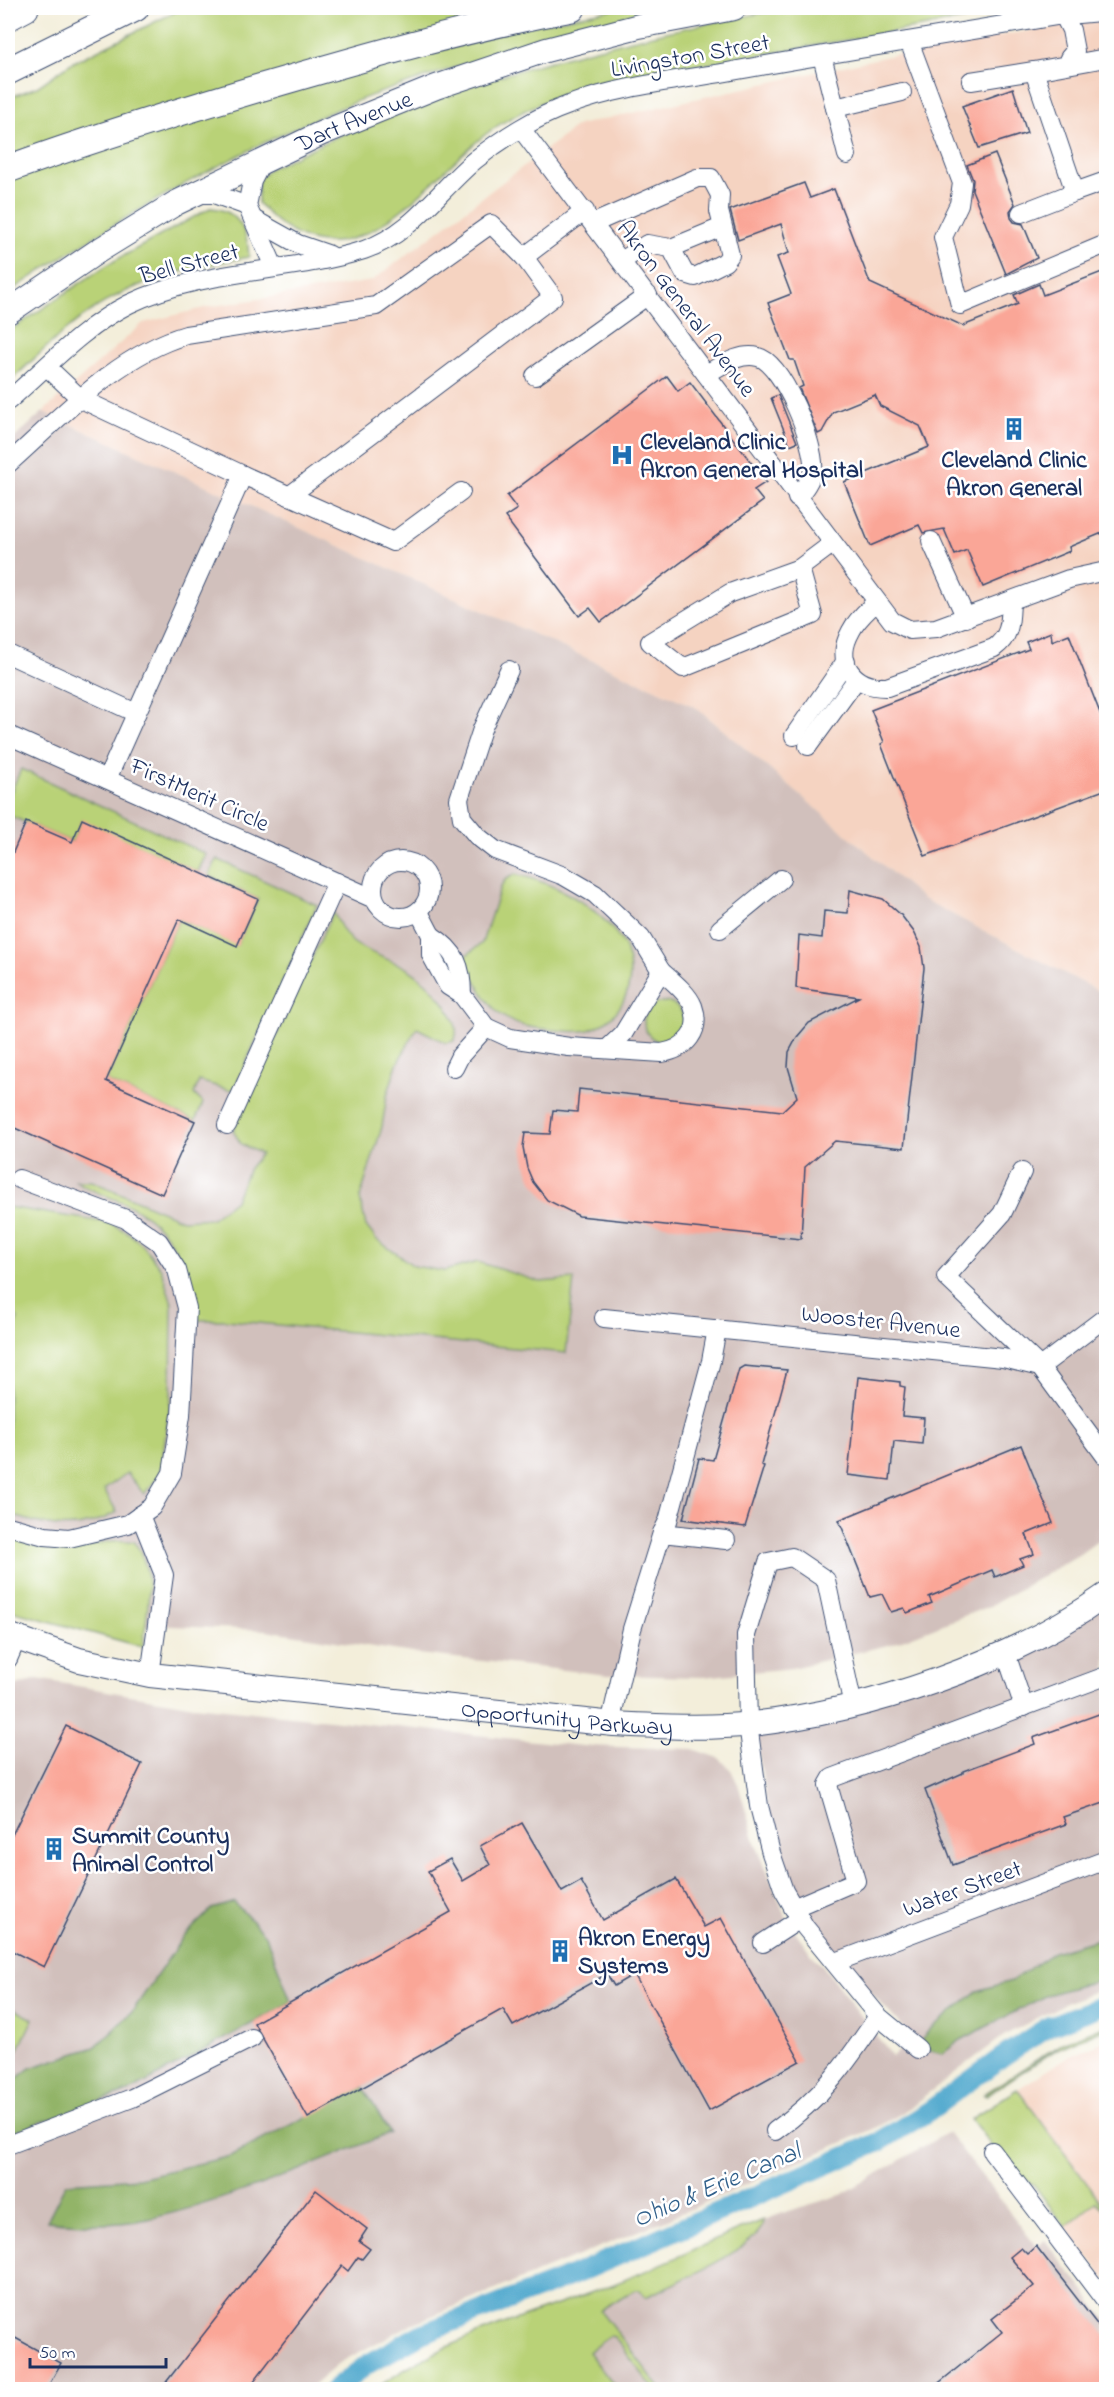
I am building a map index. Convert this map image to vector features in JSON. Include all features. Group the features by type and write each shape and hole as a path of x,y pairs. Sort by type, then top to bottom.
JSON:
{"highway":[{"path":"8,17 25,8"},
{"path":"8,71 135,8"},
{"path":"8,169 204,104 355,60 451,34 572,8"}],"main road":[{"name":"Dart Avenue","path":"8,312 98,251 195,194 320,134 436,87 546,50 639,26 734,8"},
{"name":"Opportunity Parkway","path":"11,1644 150,1675 610,1724 676,1727 748,1724 802,1717 853,1706 942,1678 1005,1651 1107,1595"}],"street":[{"name":"Livingston Street","path":"274,267 365,249 402,229 420,216 475,160 522,129 570,104 612,93 822,56 909,41 1065,20 1100,12"},
{"path":"1065,20 1071,30 1075,51 1070,62"},
{"path":"909,41 962,183 959,204 943,237 960,304 1107,244"},
{"path":"822,56 847,155"},
{"path":"971,81 1034,71 1070,62 1107,58"},
{"path":"1034,71 1075,192"},
{"path":"835,108 902,92"},
{"name":"Akron General Avenue","path":"522,129 590,217 797,498 892,621 909,630 936,628 1069,579 1107,571"},
{"path":"262,162 252,182 251,213 274,267"},
{"path":"524,257 590,217 698,178 711,178 720,195 719,212 730,255 725,262 695,277 685,274 671,248"},
{"path":"1022,213 1107,181"},
{"path":"195,194 214,194 251,213 298,244 334,256"},
{"path":"8,464 81,399 129,362 164,341 186,335 376,306 491,224 524,257 554,297 289,496"},
{"path":"622,261 647,244 671,248 722,227"},
{"name":"Bell Street","path":"8,402 88,331 130,304 191,282 274,267"},
{"path":"534,376 648,295"},
{"path":"706,374 731,360 749,356 766,360 775,368 785,382 813,455 810,480 797,498"},
{"path":"46,367 81,399 393,542 461,492"},
{"path":"107,779 243,475"},
{"path":"931,542 966,618"},
{"path":"800,568 813,615 683,668 650,642 730,593 800,568 832,544"},
{"path":"846,661 856,680 872,688 887,687 994,648 1010,631 1011,601"},
{"path":"856,680 801,741 846,661 849,633 856,622 876,602"},
{"path":"8,654 136,713"},
{"path":"372,898 375,878 380,870 396,861 405,861 422,869 427,877 429,896 419,912 431,935 449,946 462,974 462,995 486,1027 510,1038 569,1047 662,1053 676,1050 694,1032 696,1023 693,1004 661,971 641,938 595,894 564,876 495,850 477,836 462,818 459,799 482,729 509,670"},
{"name":"FirstMerit Circle","path":"8,735 372,898 384,912 392,916 402,918 419,912"},
{"path":"720,929 781,879"},
{"path":"227,1125 337,882"},
{"path":"607,1049 623,1035 661,971"},
{"path":"454,1068 460,1056 486,1027"},
{"path":"1022,1172 1002,1214 946,1277 1040,1367 1107,1457"},
{"path":"8,1526 45,1536 69,1538 128,1524 152,1507 172,1473 181,1415 187,1308 177,1270 159,1242 126,1219 19,1179"},
{"path":"1040,1367 1107,1317"},
{"name":"Wooster Avenue","path":"604,1318 1003,1358 1040,1367"},
{"path":"610,1724 632,1629 662,1533 668,1521 711,1361 717,1329"},
{"path":"140,1515 164,1575 150,1675"},
{"path":"662,1533 726,1540"},
{"path":"853,1706 826,1580 792,1557 768,1562 746,1635 748,1724 765,1835 796,1914 878,2016 918,2049"},
{"path":"1005,1651 1024,1707"},
{"path":"763,1942 796,1914 856,1881 828,1785 832,1778 1107,1676"},
{"name":"Water Street","path":"836,1962 1107,1860"},
{"path":"775,2131 804,2111 832,2083 878,2016"},
{"path":"8,2145 132,2098 252,2038"},
{"path":"992,2151 1107,2302"}],"shaded area":[{"name":"Cleveland Clinic Akron General Hospital","path":"1106,19 1106,995 923,899 697,708 43,412 143,323 208,307 372,281 578,125 938,45"},
{"path":"43,412 697,708 923,899 1106,995 1106,1535 1080,1554 992,1605 892,1644 792,1668 703,1677 608,1675 419,1654 265,1630 100,1623 8,1597 8,444"},
{"path":"1106,1601 1106,1987 1068,2002 1005,2035 902,2113 878,2127 668,2219 412,2324 341,2362 309,2389 8,2390 8,1696 17,1686 37,1679 194,1706 583,1746 693,1749 719,1758 731,1770 738,1784 755,1842 786,1918 812,1955 892,2056 914,2040 852,1971 853,1964 837,1955 806,1920 775,1853 755,1730 822,1718"},
{"path":"1106,2040 1106,2280 1034,2185 1021,2176 971,2119 1066,2058"},
{"path":"948,2132 1036,2246 1045,2240 1106,2319 1106,2389 376,2390 409,2366 455,2344 649,2270 733,2232 788,2211 841,2195"}],"green space":[{"path":"183,8 520,8 8,157 8,98 37,87 70,64"},
{"path":"619,8 667,8 577,30 457,67 378,93 305,123 217,167 132,214 8,293 8,180 56,161 469,38"},
{"path":"791,8 1030,8 584,86 512,117 490,131 409,204 381,225 352,239 322,242 291,231 258,203 258,180 269,169 356,128 434,98 585,51 688,27"},
{"path":"210,208 229,213 240,224 247,240 249,257 169,275 112,298 71,325 8,383 8,332 107,265"},
{"path":"21,769 206,854 198,872 82,820 72,842 8,815 8,799"},
{"path":"217,859 317,905 234,1089 229,1090 199,1081 194,1094 203,1103 195,1121 106,1081 179,919 237,945 258,899 209,876"},
{"path":"515,874 543,882 583,903 607,922 624,946 629,960 628,989 615,1014 603,1023 589,1030 576,1032 519,1024 495,1010 480,988 463,958 482,943 500,888 505,880"},
{"path":"333,912 350,940 404,967 432,989 452,1016 456,1034 454,1041 446,1043 417,1028 397,1064 387,1096 382,1127 360,1198 366,1226 376,1239 414,1266 444,1271 478,1262 540,1282 574,1279 566,1353 227,1320 195,1320 185,1270 178,1254 158,1227 145,1215 130,1206 76,1181 92,1181 182,1220 212,1218 235,1200 249,1168 261,1154 241,1144 233,1131"},
{"path":"664,1002 678,1008 684,1022 678,1036 664,1042 650,1036 644,1022 650,1008"},
{"path":"8,1207 110,1223 127,1232 143,1245 161,1269 172,1303 171,1398 160,1475 144,1494 127,1473 104,1490 117,1512 89,1524 50,1525 8,1514 8,1341 18,1319 8,1301"},
{"path":"8,1535 42,1545 67,1549 113,1541 135,1542 146,1567 149,1593 143,1647 8,1610"},
{"path":"234,1902 266,1936 291,2002 134,2089 8,2134 8,2090 12,2082 30,2068 95,2047 132,2012 183,1937 212,1909"},
{"path":"1106,1939 1106,1978 1047,1995 961,2040 942,2054 923,2049 921,2041 929,2030 977,1991 1011,1981 1054,1952"},
{"path":"8,2006 33,2019 8,2071"},
{"path":"1106,2025 1106,2028 1057,2049 987,2095 984,2094 1061,2044"},
{"path":"363,2087 390,2133 271,2181 210,2202 148,2219 111,2224 47,2221 66,2183 139,2178 231,2156"},
{"path":"1017,2089 1103,2205 1106,2203 1106,2211 1096,2202 1065,2227 1034,2185 1010,2171 971,2119"},
{"path":"764,2220 760,2231 748,2242 713,2264 646,2297 640,2290 635,2290 600,2310 661,2389 654,2389 614,2337 610,2336 588,2352 617,2389 376,2389 402,2371 459,2342 518,2318 609,2286"}],"building":[{"path":"1013,88 1027,133 979,148 962,106"},
{"path":"995,154 1015,204 1010,211 1011,218 1014,222 1023,224 1037,258 1006,274 972,190 973,180 967,165"},
{"name":"Cleveland Clinic Akron General","path":"804,183 810,198 834,189 870,283 963,326 1018,304 1014,295 1039,284 1043,295 1107,270 1107,531 1069,547 1070,551 983,587 967,550 955,555 944,529 923,533 919,525 870,546 844,482 929,447 920,426 880,406 875,395 833,412 822,432 818,434 799,388 803,386 794,360 790,360 768,303 791,294 777,257 789,253 781,224 738,240 730,210"},
{"path":"667,376 678,391 690,382 766,482 754,490 763,501 601,622 590,608 579,616 505,517 517,509 507,496"},
{"path":"778,395 797,442 790,445 771,398"},
{"path":"1051,632 1052,641 1069,634 1102,718 1107,716 1107,789 925,856 881,744 884,742 871,710 1029,649 1026,642"},
{"path":"82,819 258,899 237,946 179,919 106,1081 195,1121 162,1194 8,1125 8,864 26,822 72,842"},
{"path":"850,890 883,899 901,915 914,932 921,947 924,968 904,1148 835,1141 805,1167 801,1239 579,1216 547,1200 533,1182 527,1168 523,1147 525,1133 550,1134 553,1110 577,1112 579,1089 782,1111 797,1097 788,1067 789,1052 797,1037 809,1023 859,997 796,988 799,935 822,938 824,911 848,913"},
{"path":"744,1366 787,1370 761,1465 764,1466 745,1527 683,1519 699,1458 713,1460 739,1369"},
{"path":"858,1377 900,1382 900,1386 905,1387 902,1416 924,1418 922,1444 894,1441 890,1480 848,1475"},
{"path":"1021,1445 1053,1523 1026,1534 1034,1554 1020,1559 1023,1565 995,1577 992,1570 929,1597 932,1603 907,1613 904,1608 891,1612 882,1594 870,1597 839,1520"},
{"path":"1107,1711 1107,1802 1063,1817 1066,1824 953,1865 925,1790 963,1771 1035,1744 1033,1738"},
{"name":"Summit County Animal Control","path":"66,1726 142,1764 44,1967 8,1949 8,1843"},
{"name":"Akron Energy Systems","path":"522,1823 562,1892 581,1881 603,1920 676,1879 704,1927 721,1918 800,2061 709,2111 634,1974 614,1986 607,1974 513,2026 503,2009 308,2118 254,2023 451,1912 428,1871 450,1859 463,1881 490,1865 480,1846"},
{"path":"316,2190 367,2229 359,2241 370,2249 362,2259 358,2257 348,2271 342,2266 247,2390 160,2390"},
{"path":"1036,2246 1107,2337 1107,2390 930,2390 1002,2332 992,2319 1034,2286 1010,2257 1021,2248 1027,2254"},
{"path":"8,2334 61,2363 46,2390 8,2390"}],"waterway":[{"name":"Ohio & Erie Canal","path":"334,2390 368,2364 421,2334 569,2277 879,2142 929,2111 1002,2057 1049,2026 1106,2004"}],"place":[{"name":"Cleveland Clinic Akron General","path":"1014,429"},
{"name":"Cleveland Clinic Akron General Hospital","path":"622,455"},
{"name":"Summit County Animal Control","path":"54,1849"},
{"name":"Akron Energy Systems","path":"560,1951"}]}
